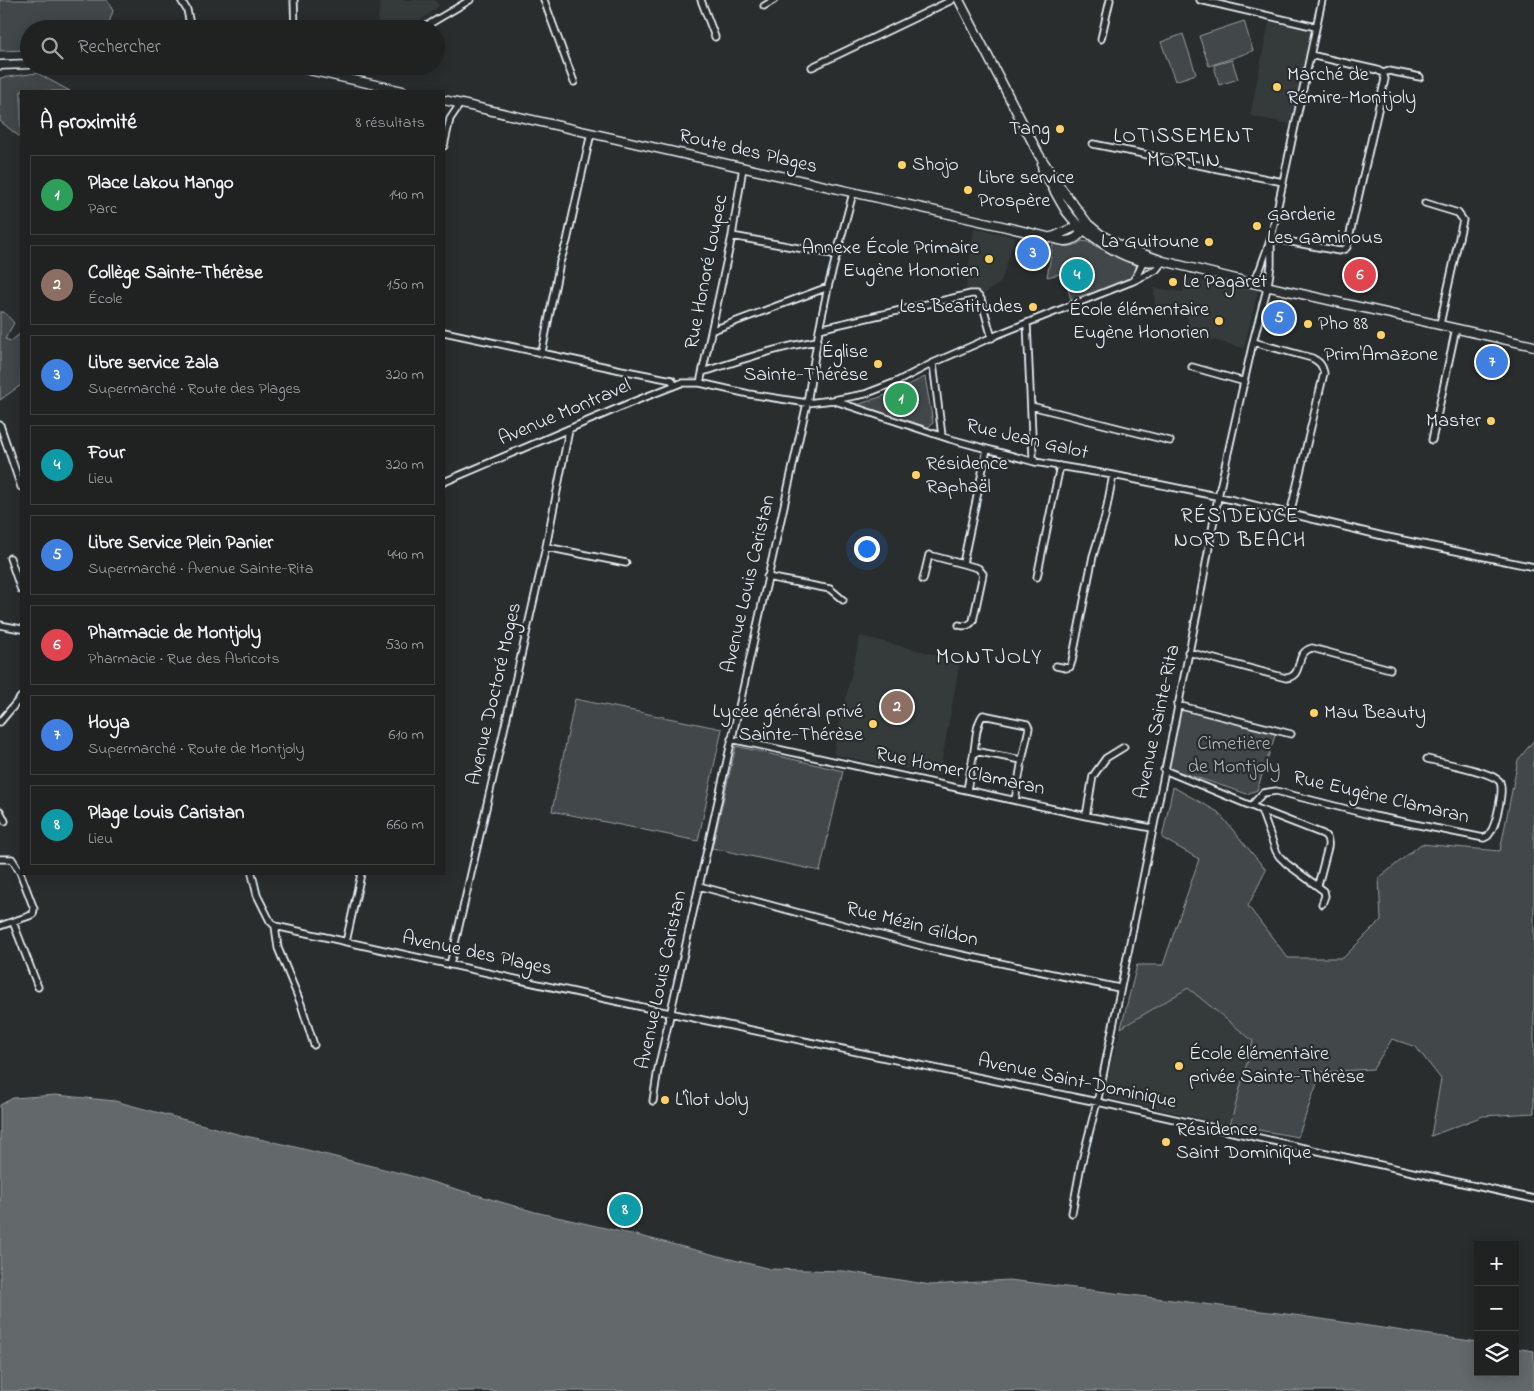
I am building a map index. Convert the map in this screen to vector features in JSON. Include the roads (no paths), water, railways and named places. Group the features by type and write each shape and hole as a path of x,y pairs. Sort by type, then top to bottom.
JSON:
{"main road":[{"path":"958,0 1039,155 1092,236 1108,248 1143,261 1163,260"},
{"path":"0,65 20,64"},
{"path":"333,75 399,90"},
{"name":"Route des Plages","path":"445,100 1068,242 1075,239 1086,226"},
{"path":"1039,155 1043,170 1067,212 1075,221 1122,246 1163,260 1268,286 1534,346"},
{"path":"1065,232 1070,222 1067,212"},
{"name":"Route des Plages","path":"1045,237 1055,236 1075,227 1086,226"}],"street":[{"path":"181,0 187,10 189,20"},
{"path":"294,0 295,20"},
{"path":"436,20 470,0"},
{"path":"544,0 574,82"},
{"path":"702,0 715,37"},
{"path":"764,6 774,0"},
{"path":"812,67 952,0"},
{"path":"1101,39 1110,0"},
{"path":"1200,0 1316,27"},
{"path":"1252,282 1260,269 1271,238 1322,0"},
{"path":"1271,238 1345,250 1385,79 1383,74 1377,70 1310,55"},
{"path":"1383,74 1390,71 1420,77"},
{"path":"445,142 450,120 460,104"},
{"path":"542,352 560,262 567,241 591,133"},
{"path":"1093,144 1283,182"},
{"name":"Rue Honoré Loupec","path":"700,383 732,236 743,167"},
{"name":"Avenue Louis Caristan","path":"653,1100 658,1069 807,403 828,287 853,193"},
{"path":"1425,203 1458,212 1463,220 1440,324"},
{"path":"732,236 837,255"},
{"name":"Avenue Sainte-Rita","path":"1072,1213 1160,790 1218,497 1253,342 1268,286 1271,265 1271,238"},
{"path":"1133,281 1140,271 1143,261 1154,257"},
{"name":"Avenue Montravel","path":"445,482 674,386 687,383 700,383 749,394 807,403 865,394 910,376 933,363 1027,323 1133,281 1156,270 1163,260"},
{"path":"712,330 828,287"},
{"path":"819,330 976,294 981,299 992,338"},
{"path":"1027,323 1033,457 1035,462"},
{"path":"1432,440 1456,328"},
{"path":"445,332 672,380 674,386"},
{"path":"703,372 765,352 817,341"},
{"path":"1253,342 1319,361 1324,373 1290,514"},
{"path":"933,363 942,436"},
{"path":"1192,367 1245,382"},
{"name":"Rue Jean Galot","path":"833,400 942,436 1035,462 1112,475 1218,497 1383,536 1534,566"},
{"path":"1031,406 1170,441"},
{"path":"0,425 20,484"},
{"name":"Avenue Doctoré Moges","path":"450,965 546,548 569,430"},
{"path":"963,563 987,449"},
{"path":"1037,577 1060,466"},
{"path":"1056,666 1070,667 1072,661 1093,556 1105,517 1112,475"},
{"path":"546,548 626,563"},
{"path":"923,580 929,555 978,568 983,574 973,621 970,625 959,625"},
{"path":"10,558 20,587"},
{"path":"768,577 830,589 843,600"},
{"path":"0,625 20,629"},
{"path":"1188,652 1286,678 1292,678 1295,675 1302,654 1307,649 1312,648 1390,668"},
{"path":"0,722 20,698"},
{"path":"1177,705 1291,734"},
{"path":"966,790 977,728 983,715 1027,724 1029,728 1015,800"},
{"name":"Rue Homer Clamaran","path":"731,739 1086,816 1152,828"},
{"path":"1086,816 1093,776 1106,758 1124,747"},
{"path":"974,751 1022,760"},
{"name":"Rue Eugène Clamaran","path":"1251,806 1263,793 1276,791 1374,816 1484,838 1487,837 1492,831 1502,794 1500,782 1495,778 1478,772 1427,759"},
{"path":"1164,770 1326,836 1328,847 1318,885"},
{"path":"1261,810 1276,851 1287,864 1318,885 1326,894 1322,904"},
{"path":"0,811 5,821"},
{"path":"0,859 12,859 20,872"},
{"path":"0,926 33,914 34,909 21,875"},
{"path":"252,875 257,895 270,921 275,926 278,948 314,1045"},
{"path":"346,942 361,875"},
{"name":"Rue Mézin Gildon","path":"699,886 929,948 1119,988"},
{"path":"13,922 38,988"},
{"name":"Avenue des Plages","path":"275,926 671,1013"},
{"name":"Avenue Saint-Dominique","path":"671,1013 1096,1102 1534,1199"}],"place":[{"name":"Marché de Rémire-Montjoly","path":"1277,87"},
{"name":"Tang","path":"1060,129"},
{"name":"Shojo","path":"902,165"},
{"name":"Libre service Prospère","path":"968,190"},
{"name":"Garderie Les Gaminous","path":"1257,226"},
{"name":"La Guitoune","path":"1209,242"},
{"name":"Libre service Zala","path":"1033,253"},
{"name":"Annexe École Primaire Eugène Honorien","path":"989,259"},
{"name":"Four","path":"1077,275"},
{"name":"Pharmacie de Montjoly","path":"1360,275"},
{"name":"Le Pagaret","path":"1173,282"},
{"name":"Les Beatitudes","path":"1033,307"},
{"name":"Libre Service Plein Panier","path":"1279,318"},
{"name":"École élémentaire Eugène Honorien","path":"1219,321"},
{"name":"Pho 88","path":"1308,324"},
{"name":"Prim'Amazone","path":"1381,335"},
{"name":"Hoya","path":"1492,362"},
{"name":"Église Sainte-Thérèse","path":"878,364"},
{"name":"Place Lakou Mango","path":"901,399"},
{"name":"Master","path":"1491,421"},
{"name":"Résidence Raphaël","path":"916,475"},
{"name":"Collège Sainte-Thérèse","path":"897,707"},
{"name":"Mau Beauty","path":"1314,713"},
{"name":"Lycée général privé Sainte-Thérèse","path":"873,724"},
{"name":"École élémentaire privée Sainte-Thérèse","path":"1179,1066"},
{"name":"L'Îlot Joly","path":"665,1100"},
{"name":"Résidence Saint Dominique","path":"1166,1142"},
{"name":"Plage Louis Caristan","path":"625,1210"}],"district":[{"name":"LOTISSEMENT MORTIN","path":"1184,149"},
{"name":"RÉSIDENCE NORD BEACH","path":"1240,529"},
{"name":"MONTJOLY","path":"989,658"}],"park label":[{"name":"Cimetière de Montjoly","path":"1234,756"}]}
